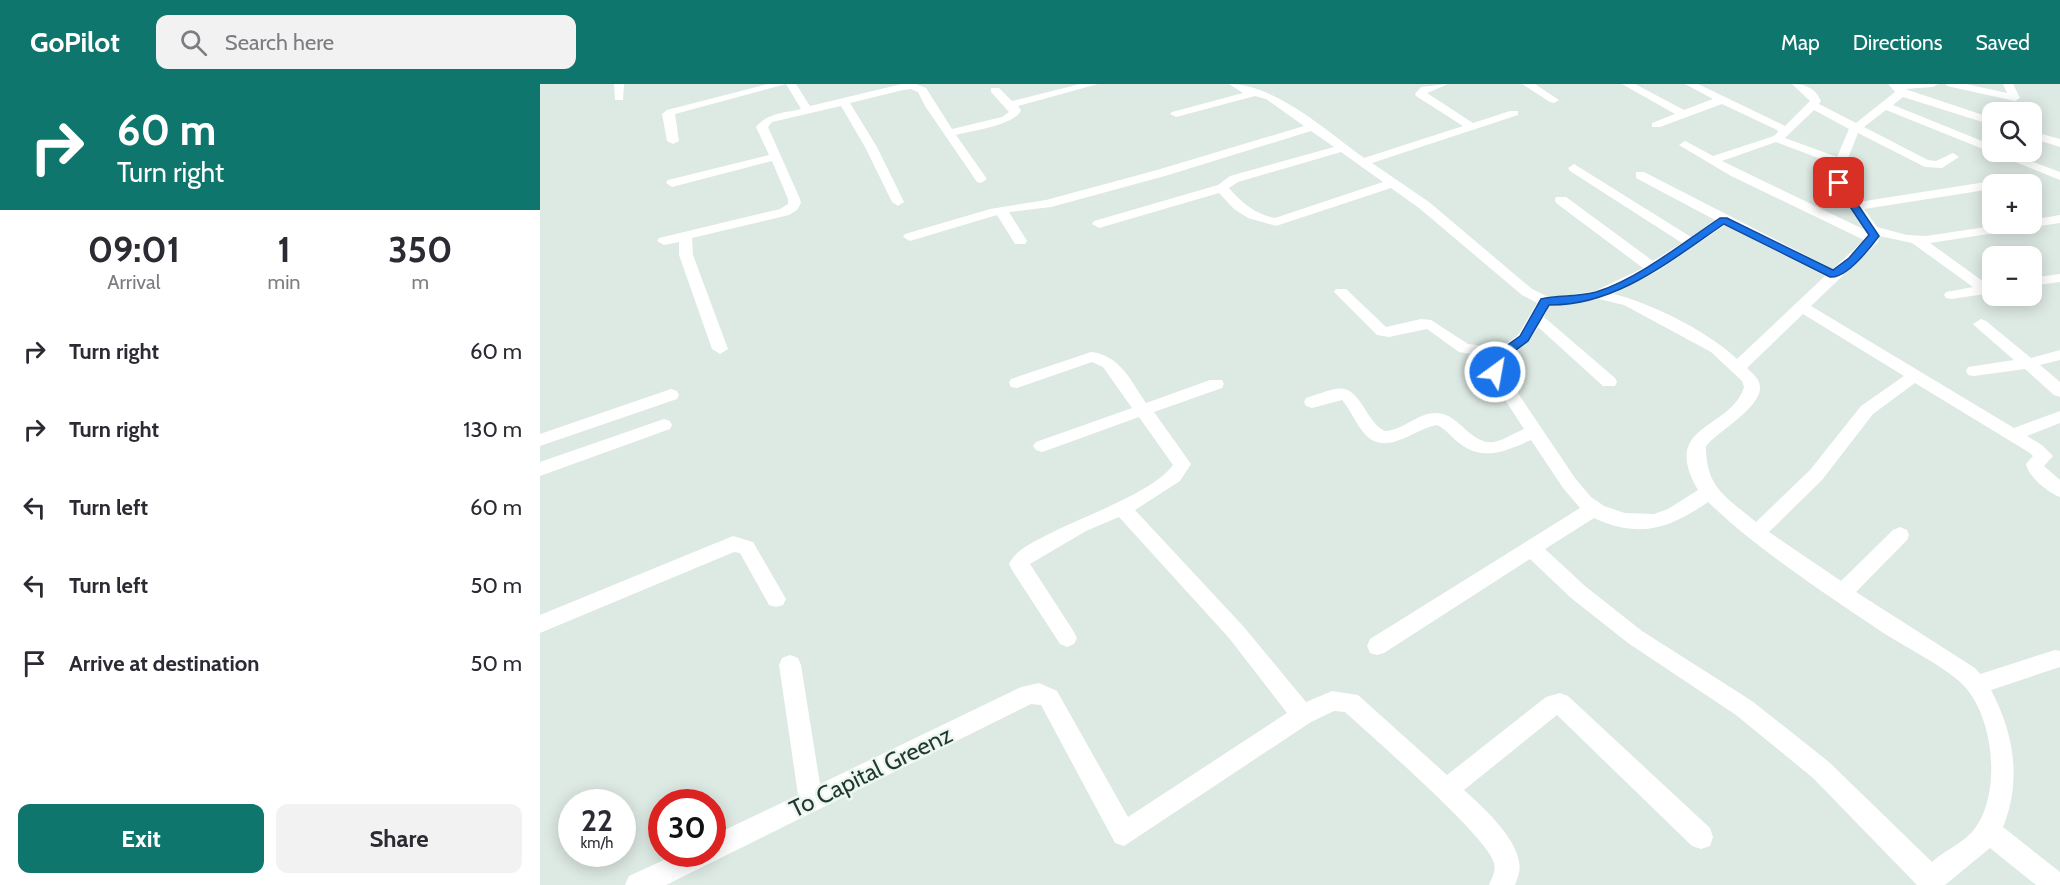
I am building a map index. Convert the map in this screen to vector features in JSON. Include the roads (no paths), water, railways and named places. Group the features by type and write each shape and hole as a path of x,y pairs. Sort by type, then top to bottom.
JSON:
{"street":[{"path":"619,84 619,98"},
{"path":"723,84 728,96"},
{"path":"673,141 668,114 671,112 781,84"},
{"path":"791,84 807,110"},
{"path":"1010,105 1093,84"},
{"path":"1234,84 1240,89 1270,97 1393,183 1465,238 1521,288 1545,301 1558,302 1599,295 1653,268 1723,220"},
{"path":"1443,84 1425,89 1420,94 1472,127"},
{"path":"1527,84 1554,100"},
{"path":"1627,84 1684,115"},
{"path":"1690,84 1781,134 1841,163"},
{"path":"1712,160 1781,134 1793,126 1814,106 1816,98 1797,84"},
{"path":"1897,88 1933,84"},
{"path":"1951,84 2015,98"},
{"path":"2008,84 2016,102"},
{"path":"664,241 784,212 794,207 792,191 774,157 763,124 772,118 903,87 916,87 922,90 981,179"},
{"path":"1872,234 1837,178 1848,141 1856,128 1886,106 1897,88"},
{"path":"1897,88 1982,118"},
{"path":"950,133 1010,117 1015,112 995,90"},
{"path":"1176,114 1255,93"},
{"path":"1656,125 1721,100"},
{"path":"844,102 871,147 898,202"},
{"path":"1814,106 1930,164 1940,165 1953,158"},
{"path":"1886,106 1982,145"},
{"path":"1363,162 1514,114"},
{"path":"910,237 1001,210 1046,204 1312,127"},
{"path":"2042,137 2060,143"},
{"path":"1685,145 1735,173 1872,234 1916,240 2060,219"},
{"path":"1099,224 1222,188 1234,179 1343,148"},
{"path":"672,183 774,157"},
{"path":"2024,162 2060,176"},
{"path":"1574,168 1691,243"},
{"path":"1640,175 1723,220 1834,275"},
{"path":"1222,188 1251,216 1266,222 1276,222 1393,183"},
{"path":"1855,207 1982,187"},
{"path":"1561,200 1653,268"},
{"path":"1001,210 1020,242"},
{"path":"1737,368 1766,338 1803,307 1852,260 1872,234"},
{"path":"685,236 686,255 720,349"},
{"path":"1916,240 1982,284"},
{"path":"2042,280 2060,278"},
{"path":"1951,295 1982,290"},
{"path":"1341,292 1382,332 1389,333 1421,324 1431,325 1464,348 1503,354"},
{"path":"1532,549 1578,592 1635,637 1744,708 1812,762 1931,882 1976,845 1988,830 2000,806 2004,787 1998,735 1977,685 1957,668 1842,593 1756,533 1709,492 1697,466 1697,444 1715,425 1744,405 1753,391 1753,384 1716,348 1624,300 1599,295"},
{"path":"1545,301 1524,338 1493,362 1495,372 1574,491 1593,508 1613,517 1648,522 1661,520 1679,512 1709,492"},
{"path":"1803,307 2012,435 2052,454"},
{"path":"1536,318 1610,382"},
{"path":"1981,324 2060,391"},
{"path":"1974,371 2026,364 2060,355"},
{"path":"1017,383 1091,357 1101,358 1109,363 1180,459 1181,469 1173,478 1122,508 1079,526 1025,556 1019,564 1067,638"},
{"path":"1756,533 1816,475 1868,410 1914,376"},
{"path":"1042,446 1216,384"},
{"path":"1312,402 1337,394 1346,394 1372,431 1384,436 1398,435 1439,419 1451,425 1474,447 1491,449 1534,431"},
{"path":"540,440 670,395"},
{"path":"2012,435 2060,417"},
{"path":"540,469 664,425"},
{"path":"2052,454 2035,464 2035,468 2060,490"},
{"path":"1122,508 1236,632 1304,715 1332,701 1350,702 1468,810 1497,842 1507,860 1507,872 1502,885"},
{"path":"1377,646 1593,508"},
{"path":"1842,593 1900,535"},
{"path":"540,624 733,544 746,547 776,599"},
{"path":"1977,685 2058,661"},
{"path":"790,665 811,802"},
{"name":"To Capital Greenz","path":"726,842 1029,694 1039,693 1049,698 1124,834 1304,715"},
{"path":"1446,790 1554,704 1560,703 1701,837"},
{"path":"1988,830 2056,885"},
{"path":"639,885 677,867"}]}
